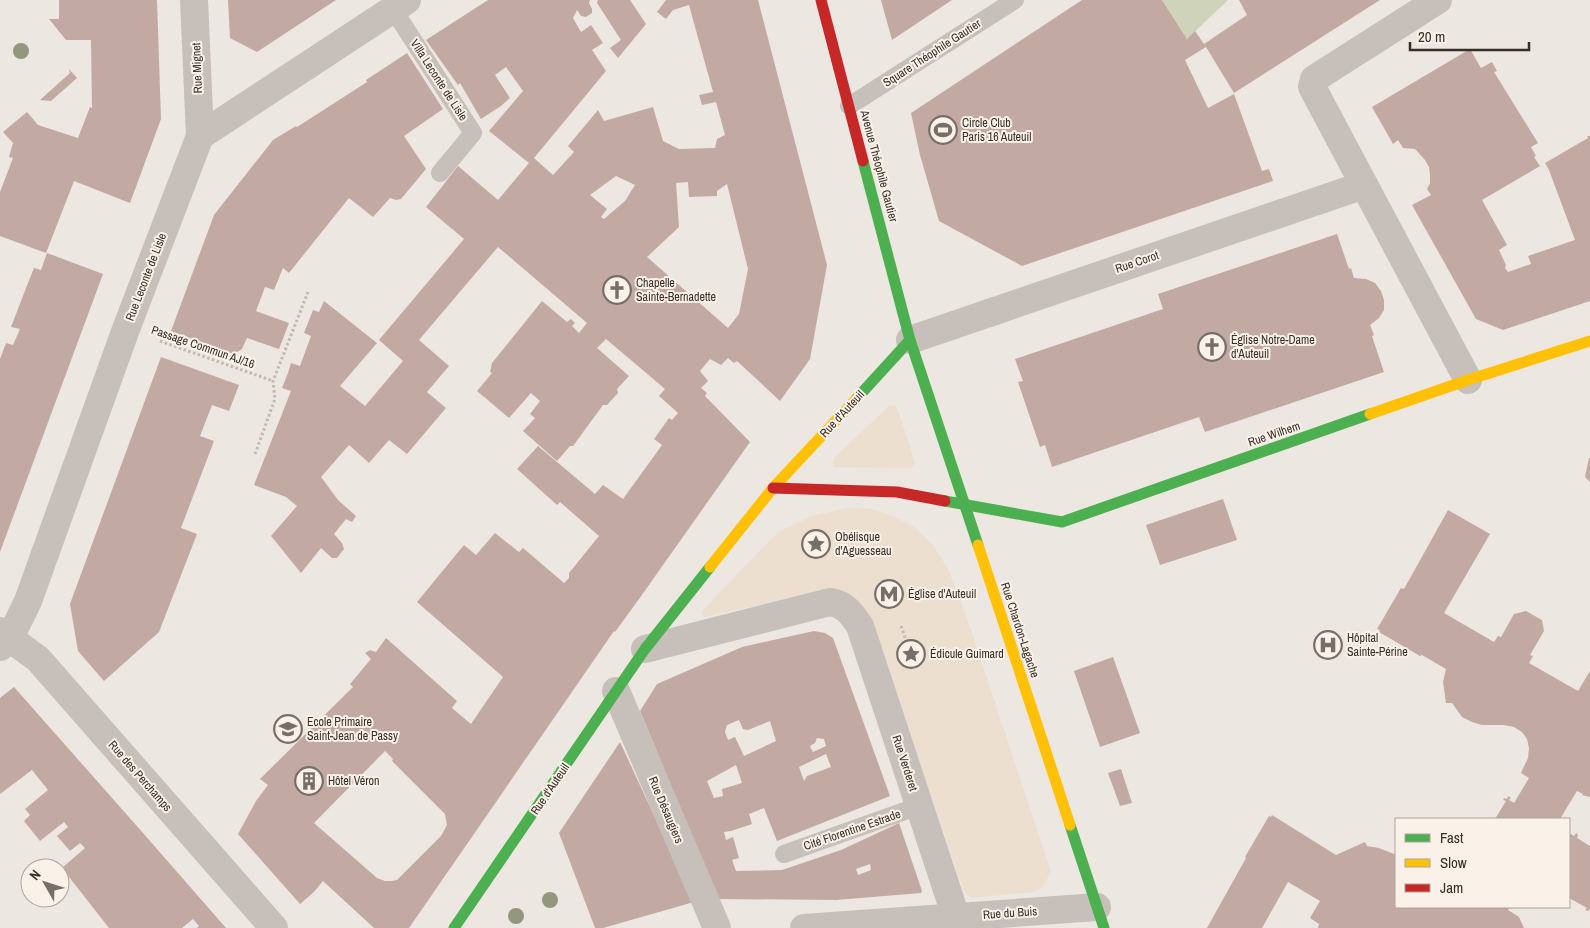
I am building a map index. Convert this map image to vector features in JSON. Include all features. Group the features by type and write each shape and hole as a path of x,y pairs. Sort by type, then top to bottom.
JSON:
{"street":[{"name":"Rue Mignet","path":"194,0 200,136"},
{"name":"Avenue Théophile Gautier","path":"821,0 910,340"},
{"path":"1438,0 1314,79 1312,87 1468,380"},
{"path":"200,136 400,4"},
{"name":"Rue Leconte de Lisle","path":"3,639 28,601 126,329 200,136"},
{"name":"Rue Corot","path":"910,340 1364,185"},
{"name":"Rue d'Auteuil","path":"454,928 645,649 773,488 910,340"},
{"name":"Rue Chardon-Lagache","path":"910,340 1100,918"},
{"name":"Rue Wilhem","path":"964,504 1062,522 1468,380 1590,340"},
{"path":"773,488 897,492 964,504"},
{"name":"Rue Verderet","path":"645,649 830,602 837,603 850,611 860,626 956,917"},
{"name":"Rue des Perchamps","path":"3,639 38,659 274,928"},
{"name":"Rue Désaugiers","path":"616,691 717,928"},
{"name":"Rue du Buis","path":"804,928 956,917 1100,918"}],"lane":[{"name":"Square Théophile Gautier","path":"849,106 1015,0"},
{"name":"Villa Leconte de Lisle","path":"400,4 473,133 440,173"},
{"name":"Cité Florentine Estrade","path":"784,854 919,806"}],"path":[{"path":"254,454 275,399 273,381 308,292"},
{"name":"Passage Commun AJ/16","path":"126,329 273,381"},
{"path":"900,626 911,654"}],"green space":[{"path":"1162,0 1228,0 1187,39"}],"shaded area":[{"path":"890,405 896,406 907,437 915,463 911,468 833,467 834,458"},
{"path":"847,508 871,509 895,517 914,527 933,545 948,569 967,618 1051,872 1042,888 1035,892 972,898 964,891 868,616 862,604 852,596 834,589 704,617 701,612 778,532 812,516"}],"building":[{"path":"59,0 157,0 161,119 130,203 74,181 46,253 0,236 0,192 13,158 9,157 13,143 3,132 27,112 38,125 78,138 90,107 92,108 91,40 66,40 49,19 59,19"},
{"path":"228,0 336,0 257,52 230,38"},
{"path":"488,0 590,0 592,13 586,17 581,16 577,10 573,18 581,32 591,25 603,43 592,50 606,71 534,158 553,175 574,152 568,146 598,110 604,121 653,107 663,141 679,149 715,148 717,139 725,135 716,102 702,105 699,95 713,92 689,5 673,10 666,19 657,12 666,0 758,0 827,265 810,359 780,401 737,361 734,363 728,358 721,365 710,359 700,371 708,381 701,388 707,393 705,396 750,442 639,599 614,631 409,928 374,928 323,881 300,904 238,834 256,801 268,785 260,779 353,687 350,684 371,659 365,653 370,650 376,652 386,638 457,701 452,708 471,724 503,677 417,602 464,545 476,555 495,533 519,552 523,548 564,583 569,578 569,573 599,536 560,502 557,505 517,469 538,446 595,494 603,485 623,499 662,445 654,439 669,418 672,420 678,413 659,396 665,389 606,339 597,348 629,376 617,389 618,393 607,405 603,405 573,446 570,446 557,461 523,431 535,418 530,414 540,401 531,393 509,418 477,391 492,373 490,372 492,363 542,301 567,322 571,319 575,323 572,326 579,333 587,323 498,247 419,340 449,366 427,392 446,408 407,454 389,440 369,463 349,445 321,477 338,500 356,516 352,522 346,519 334,534 342,543 344,549 337,558 332,558 321,548 301,573 271,536 297,506 286,497 254,485 291,391 282,388 291,363 300,366 311,336 304,333 313,310 319,312 324,301 377,343 340,386 365,406 403,361 379,340 464,239 426,207 458,166 498,200 529,163 489,131 523,91 506,67 495,75 510,98 481,119 460,83 458,85 426,40","holes":["616,176 635,185 625,201 604,219 601,217 607,209 590,195","688,182 689,197 717,196 717,191 727,184 748,269 739,314 728,328 647,257 679,227 676,183","385,751 393,759 392,761 445,814 447,825 441,836 397,880 385,881 377,878 314,823"]},
{"path":"598,0 630,0 646,24 618,58 610,48 621,40 597,3"},
{"path":"881,0 952,0 892,40"},
{"path":"1082,0 1162,0 1187,39 1195,31 1204,44 1247,15 1239,0 1380,0 1234,93 1206,47 1185,60 1208,108 1234,94 1262,171 1269,169 1273,181 1022,266 939,221 920,155 911,113"},
{"path":"1470,49 1481,68 1492,62 1497,71 1494,72 1538,143 1531,147 1536,156 1534,157 1540,166 1482,200 1507,245 1499,250 1508,272 1531,264 1528,256 1575,240 1545,163 1588,138 1587,136 1590,136 1590,301 1503,330 1476,319 1412,205 1431,195 1427,189 1430,183 1430,175 1429,167 1425,160 1415,149 1403,148 1398,140 1393,144 1372,107"},
{"path":"407,53 443,109 404,136 426,169 401,199 390,198 373,217 349,198 289,273 283,268 274,290 265,287 256,311 289,323 279,349 247,338 242,349 234,354 171,331 214,215 273,140 297,127 367,82 366,80"},
{"path":"69,69 77,78 51,101 40,100 70,73"},
{"name":"Église Notre-Dame d'Auteuil","path":"1337,234 1354,278 1366,279 1375,283 1381,291 1384,300 1384,310 1379,318 1370,325 1384,372 1205,432 1199,417 1052,467 1045,445 1040,447 1018,382 1023,381 1015,359 1163,309 1158,294"},
{"path":"47,253 103,274 0,552 0,359 6,343 13,345 20,329 11,327 34,268 41,270"},
{"path":"161,357 239,385 229,411 212,405 200,436 214,441 181,528 197,534 159,632 104,681 78,651 70,604"},
{"path":"1590,458 1590,482 1585,477"},
{"path":"1223,499 1237,540 1160,565 1146,525"},
{"path":"1448,510 1490,534 1444,613 1494,642 1498,636 1501,637 1514,614 1526,611 1542,620 1544,631 1530,655 1533,656 1529,663 1578,691 1590,671 1590,797 1582,795 1577,791 1561,818 1496,818 1506,801 1503,800 1504,798 1507,799 1508,796 1511,798 1509,800 1514,803 1529,778 1521,773 1528,758 1529,748 1527,739 1522,732 1514,727 1482,725 1462,717 1452,703 1446,703 1443,682 1446,669 1379,632 1380,630 1377,629 1401,588 1404,589"},
{"path":"814,631 825,633 833,638 890,796 777,841 764,808 749,814 752,824 724,832 726,840 733,837 739,858 732,860 736,871 782,870 841,850 899,823 922,891 921,893 836,900 718,899 640,711 657,684 742,647","holes":["739,720 743,729 748,730 770,721 776,741 744,756 735,737 728,740 725,732 727,725","817,738 824,739 826,746 813,752 810,746 815,743","826,754 831,767 807,776 804,781 799,767","736,765 742,783 722,789 723,796 714,798 707,781","870,864 871,870 858,875 856,869"]},
{"path":"1113,657 1140,733 1100,747 1074,671"},
{"path":"14,687 226,928 197,928 199,926 193,919 182,928 109,928 70,878 70,861 85,848 80,843 70,851 57,836 68,827 64,822 40,841 24,821 30,815 25,809 48,790 32,770 0,794 0,698"},
{"path":"620,742 694,902 603,928 595,928 559,833"},
{"path":"1121,769 1132,803 1120,806 1108,773"},
{"path":"1272,815 1336,855 1365,842 1367,846 1394,854 1395,908 1509,908 1508,910 1519,917 1524,928 1318,928 1319,924 1310,918 1320,901 1288,882 1262,928 1207,928 1245,857 1269,816 1271,817"},
{"path":"1576,833 1578,835 1577,838 1590,846 1590,909 1588,911 1585,910 1587,908 1570,899 1570,834 1574,836"}],"traffic: fast":[{"path":"863,161 910,340 978,545"},
{"path":"857,398 910,340"},
{"path":"945,501 1062,522 1370,414"},
{"path":"454,928 645,649 710,567"},
{"path":"1070,825 1104,928"}],"traffic: slow":[{"path":"1370,414 1590,341"},
{"path":"710,567 773,488 857,398"},
{"path":"978,545 1070,825"}],"traffic: jam":[{"path":"821,0 863,161"},
{"path":"773,488 897,492 945,501"}],"place":[{"name":"Circle Club Paris 16 Auteuil","path":"943,130"},
{"name":"Chapelle Sainte-Bernadette","path":"617,290"},
{"name":"Église Notre-Dame d'Auteuil","path":"1212,347"},
{"name":"Obélisque d'Aguesseau","path":"816,544"},
{"name":"Église d'Auteuil","path":"889,594"},
{"name":"Hôpital Sainte-Périne","path":"1328,645"},
{"name":"Édicule Guimard","path":"911,654"},
{"name":"Ecole Primaire Saint-Jean de Passy","path":"288,729"},
{"name":"Hôtel Véron","path":"309,781"}]}
